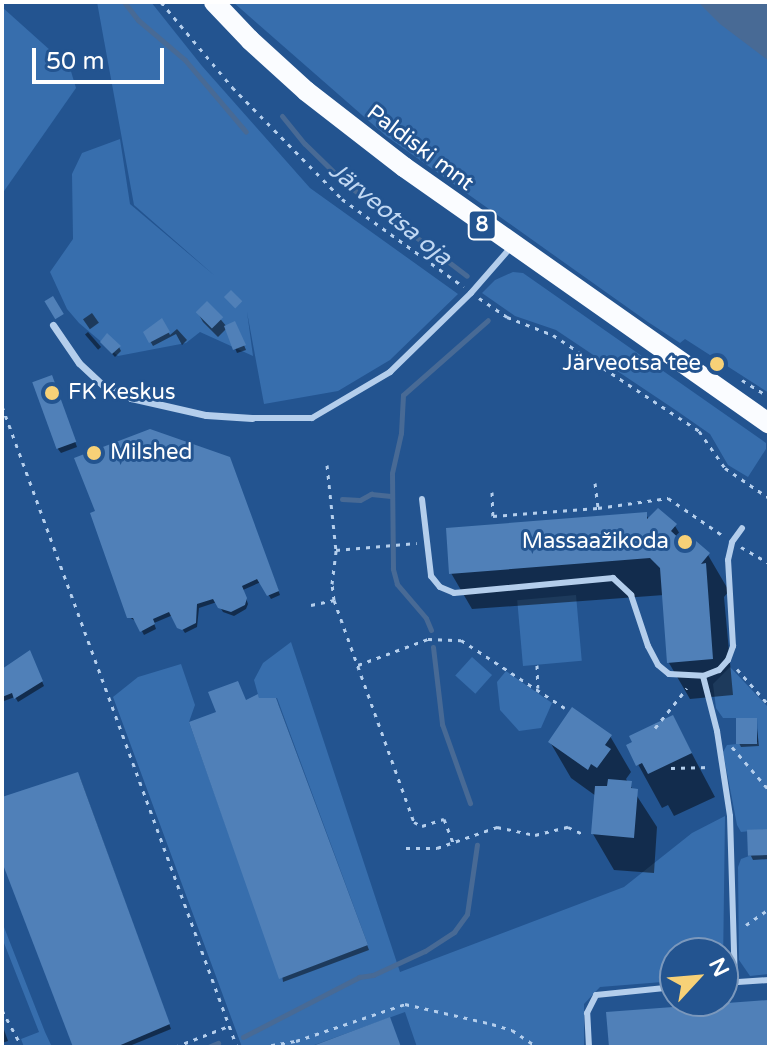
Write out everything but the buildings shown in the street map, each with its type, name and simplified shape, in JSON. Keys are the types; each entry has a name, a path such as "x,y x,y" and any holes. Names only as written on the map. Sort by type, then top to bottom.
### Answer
{"main road":[{"name":"Paldiski mnt","path":"214,2 306,91 512,246 769,424"}],"street":[{"path":"53,325 79,363 103,385 206,415 252,418"}],"lane":[{"path":"252,418 312,418 390,372 471,293 512,246"},
{"path":"422,499 431,576 440,587 454,593 613,578 631,595 658,665 669,674 703,676 719,670 728,660 733,646 728,560 732,542 742,528"},
{"path":"703,676 717,731 730,816 734,937"},
{"path":"739,982 769,980"},
{"path":"589,1047 587,1013 596,995 659,989"}],"path":[{"path":"161,2 232,87 342,199 507,317 553,335 699,431 725,468 769,498"},
{"path":"2,406 237,1047"},
{"path":"327,465 336,550 334,600 412,817 417,825 422,826 444,819 453,843"},
{"path":"595,483 598,508"},
{"path":"492,492 493,516 598,508 668,498 769,563"},
{"path":"336,550 427,542"},
{"path":"311,605 334,600"},
{"path":"358,665 428,639 450,638 473,645 565,708"},
{"path":"728,660 769,705"},
{"path":"537,665 538,688"},
{"path":"655,728 682,691 703,676"},
{"path":"717,731 769,790"},
{"path":"671,768 723,767"},
{"path":"406,848 424,850 497,827 535,835 568,827 585,835"},
{"path":"261,1047 296,1041 405,1004 512,1030 537,1047"},
{"path":"2,1010 19,1046"},
{"path":"175,1047 229,1026"}],"shaded area":[{"path":"97,2 151,2 202,66 310,188 458,294 390,360 338,391 264,404 247,312 253,356 200,332 186,343 118,356 67,309 50,272 73,239 72,174 82,153 120,139 130,204 215,276 134,205"},
{"path":"233,2 769,2 769,393 685,339 680,343 648,322 386,136"},
{"path":"698,2 769,2 769,61 720,24"},
{"path":"2,7 70,68 76,88 2,194"},
{"path":"513,272 523,273 766,443 766,449 748,477 728,465 710,434 677,411 556,330 515,316 482,293 495,280"},
{"path":"576,595 582,661 523,666 517,600"},
{"path":"291,642 400,972 624,887 692,833 725,816 723,937 659,937 659,982 600,987 584,1004 584,1047 417,1047 405,1012 309,1047 242,1047 113,697 138,677 181,664 195,705 189,722 280,978 368,945 277,698 259,698 254,680 263,663"},
{"path":"472,657 492,675 475,694 455,676"},
{"path":"730,667 769,708 769,842 768,829 741,832 737,825 723,752 727,745 758,742 757,718 723,718 716,708 713,684"},
{"path":"506,671 552,703 541,728 519,731 500,710 497,682"},
{"path":"769,855 769,974 750,976 739,960 738,867 741,859"},
{"path":"2,922 52,1047 24,1047 21,1039 39,1032 2,938"}],"waterway":[{"name":"Järveotsa oja","path":"124,2 138,20 185,60 246,132"},
{"name":"Järveotsa oja","path":"282,116 305,144 345,183 467,276"},
{"name":"Järveotsa oja","path":"431,630 426,618 397,584 393,569 392,473 401,433 403,395 488,320"},
{"path":"342,499 360,500 371,494 391,496"},
{"name":"Järveotsa oja","path":"433,647 442,724 470,803"},
{"path":"243,1037 359,977 373,975 425,951 454,932 467,914 477,845"},
{"path":"208,1047 218,1043"}],"place":[{"name":"Järveotsa tee","path":"717,364"},
{"name":"FK Keskus","path":"52,393"},
{"name":"Milshed","path":"94,453"},
{"name":"Massaažikoda","path":"685,542"}]}
